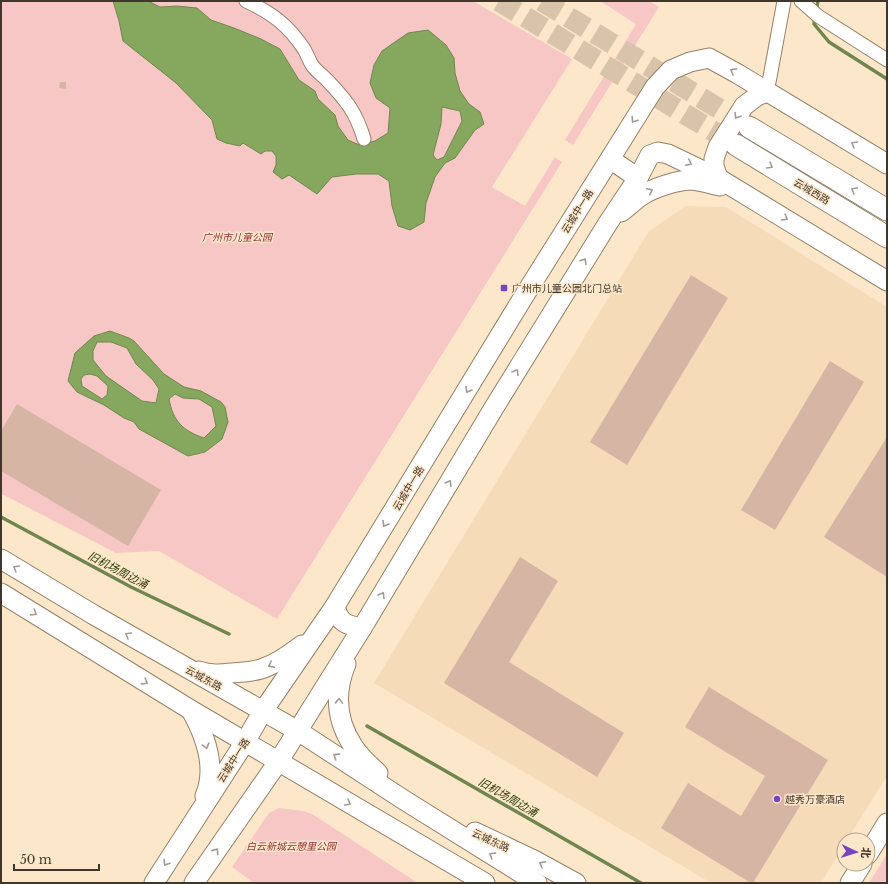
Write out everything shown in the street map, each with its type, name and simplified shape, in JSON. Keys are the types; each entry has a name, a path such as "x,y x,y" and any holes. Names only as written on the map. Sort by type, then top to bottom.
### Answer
{"main road":[{"name":"云城中一路","path":"154,883 245,742 263,711 335,606 516,308 655,87 671,70 690,62 709,58 887,164"},
{"path":"718,178 714,166 714,159 718,147 744,106 757,96 767,92"},
{"path":"749,127 887,210"},
{"name":"云城西路","path":"736,145 887,237"},
{"path":"194,883 278,762 362,628 499,400 608,223 638,178 650,155 658,152 668,154 718,178 740,190 887,281"},
{"path":"610,159 638,178"},
{"path":"608,223 642,195 674,183 693,180 740,190"},
{"name":"云城东路","path":"1,559 186,668 298,730 404,800 537,883"},
{"path":"1,593 191,710 485,883"},
{"path":"335,606 337,614 344,623 362,628"},
{"path":"362,628 344,669 340,684 338,701 339,718 353,747 404,800"},
{"path":"186,668 206,673 222,674 265,668 284,658 315,636"},
{"path":"191,710 203,736 210,764 208,788 194,820"},
{"name":"云城东路","path":"404,800 490,838 576,883"},
{"path":"876,841 887,823"},
{"path":"391,828 465,883"},
{"path":"850,883 857,872"}],"street":[{"path":"246,1 262,8 281,22 294,35 305,51 312,65 345,100 354,113 364,139"},
{"path":"767,92 784,1"},
{"path":"801,1 818,16 887,60"}],"shaded area":[{"path":"113,1 148,1 160,7 177,6 197,8 211,20 261,39 280,49 299,80 315,91 318,99 335,115 338,126 348,140 359,145 375,141 388,133 390,108 376,98 370,83 374,65 382,51 408,33 428,30 446,45 454,58 455,73 460,91 469,104 480,112 484,124 475,130 455,158 445,163 435,177 426,203 424,222 410,230 398,226 392,206 389,181 378,174 356,174 332,177 317,194 289,175 282,179 273,172 276,165 276,156 272,151 265,151 261,154 243,143 240,146 226,143 217,139 212,120 176,83 123,41","holes":["442,107 460,111 462,121 444,157 437,160 433,155 441,124"]},
{"path":"686,206 726,207 887,307 887,776 852,832 836,832 836,858 821,883 711,883 374,683 649,231"},
{"path":"110,331 129,338 134,341 164,374 184,387 201,391 221,402 225,407 228,422 222,439 205,452 188,456 139,429 134,422 77,392 68,381 75,353 94,336","holes":["97,342 111,342 127,348 136,364 153,380 159,389 156,403 142,401 106,376 93,360 93,351","90,374 97,376 108,386 107,395 102,399 82,386 81,379 84,375","175,394 183,398 199,399 212,407 216,426 204,438 190,432 176,419 169,399"]}],"green space":[{"name":"广州市儿童公园","path":"1,1 473,1 572,59 492,187 525,206 555,157 562,162 277,619 159,551 116,553 1,494"},
{"path":"600,1 649,1 659,7 573,145 565,140 636,24"},
{"name":"白云新城云憩里公园","path":"279,808 303,811 312,814 418,883 254,883 232,867 269,813"},
{"path":"887,854 887,883 869,883"}],"building":[{"path":"60,82 66,82 66,89 59,88"},
{"path":"691,275 728,298 627,465 590,442"},
{"path":"830,361 864,382 775,530 741,510"},
{"path":"17,404 161,490 128,546 1,471 1,431"},
{"path":"887,437 887,577 824,537"},
{"path":"520,557 558,581 509,662 624,733 597,777 444,683"},
{"name":"越秀万豪酒店","path":"709,687 828,760 753,883 661,828 688,783 741,816 765,776 685,727"}],"waterway":[{"name":"旧机场周边涌","path":"816,11 818,1"},
{"name":"旧机场周边涌","path":"815,17 814,24 829,42 887,79"},
{"name":"旧机场周边涌","path":"1,517 131,587 229,634"},
{"name":"旧机场周边涌","path":"367,726 641,883"}],"tunnel":[{"path":"499,1 736,145"},
{"path":"542,1 749,127"}],"place":[{"name":"广州市儿童公园北门总站","path":"504,288"},
{"name":"越秀万豪酒店","path":"777,799"}]}
